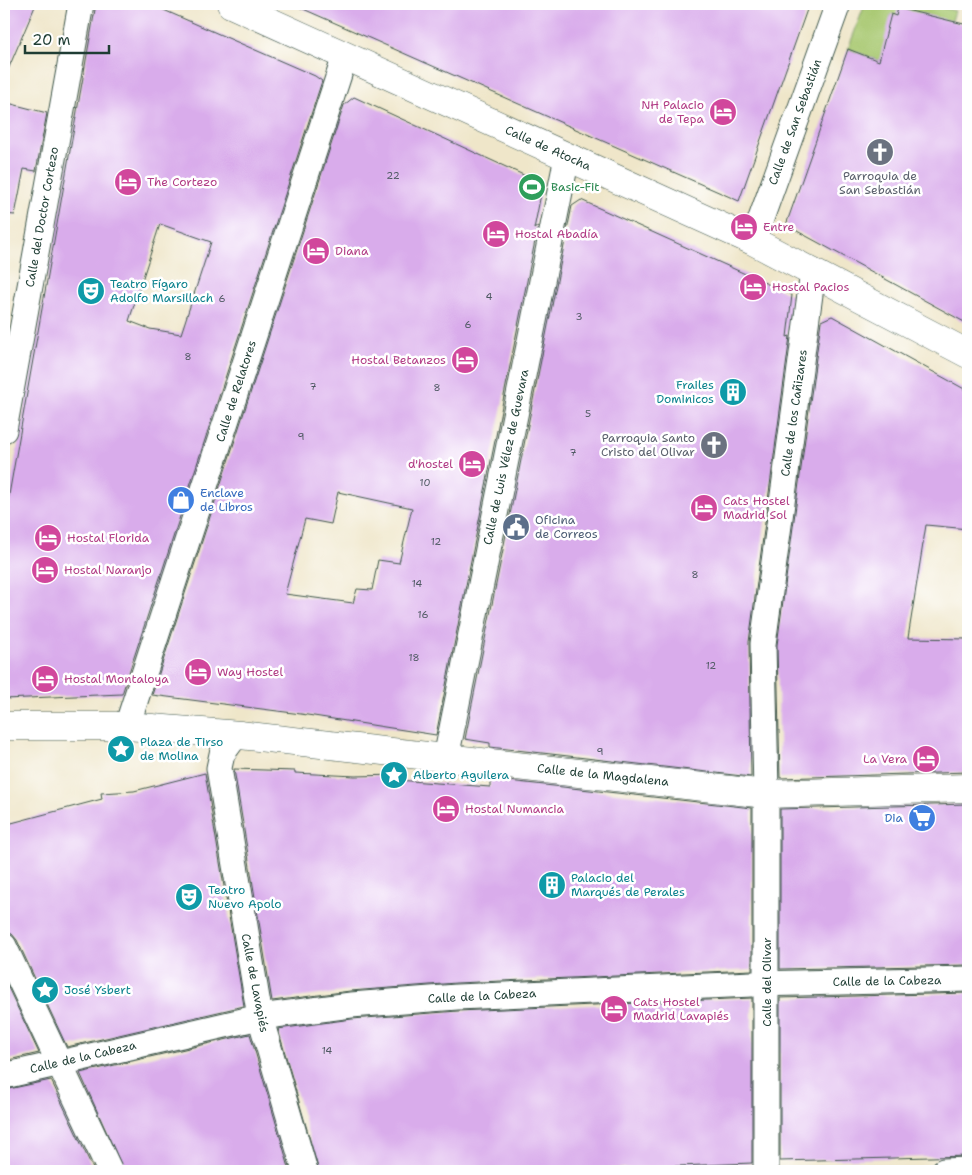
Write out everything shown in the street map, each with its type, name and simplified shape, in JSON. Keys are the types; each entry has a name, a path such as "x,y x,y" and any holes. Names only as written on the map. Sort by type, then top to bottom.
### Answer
{"street":[{"name":"Calle del Doctor Cortezo","path":"4,430 81,4"},
{"name":"Calle de Atocha","path":"231,4 753,241 968,354"},
{"name":"Calle de San Sebastián","path":"753,241 838,4"},
{"name":"Calle de Relatores","path":"127,726 345,56"},
{"name":"Calle de Luis Vélez de Guevara","path":"446,758 567,157"},
{"name":"Calle de los Cañizares","path":"766,794 763,644 813,272"},
{"path":"4,726 127,726 238,735"},
{"name":"Calle de la Magdalena","path":"238,735 766,794 968,788"},
{"name":"Calle de Lavapiés","path":"238,735 222,754 218,768 260,1017 306,1171"},
{"name":"Calle del Olivar","path":"766,794 766,1171"},
{"path":"4,946 110,1171"},
{"name":"Calle de la Cabeza","path":"4,1076 260,1017 351,1004 457,997 767,983 968,979"},
{"path":"944,1171 968,1170"}],"green space":[{"path":"865,4 930,4 955,11 933,81 896,16 891,15 885,63 848,49"}],"building":[{"path":"4,4 36,4 4,79"},
{"path":"96,4 150,4 315,76 322,81 122,694 4,699 4,523","holes":["160,224 211,242 181,334 150,329 129,321"]},
{"path":"292,4 809,4 739,201"},
{"path":"898,8 968,25 968,324 786,225 848,49 879,61 891,14 896,16"},
{"path":"354,97 543,184 534,229 538,226 436,735 301,714 152,695 344,105","holes":["338,492 412,508 399,563 378,560 372,590 357,589 353,603 285,594 305,519 331,524"]},
{"path":"4,102 47,113 36,171 24,169 15,215 4,214"},
{"path":"581,200 792,295 787,337 790,336 749,642 751,777 490,747 490,743 465,739 572,206"},
{"path":"832,316 968,391 968,529 926,525 908,638 968,639 968,772 780,778 777,645 821,321"},
{"path":"234,769 295,771 295,773 355,776 397,775 397,780 490,787 490,779 752,808 752,970 456,983 350,991 272,1001"},
{"path":"205,773 244,1006 67,1047 17,940 12,934 4,932 4,825 102,799 101,793 134,791"},
{"path":"968,804 968,965 780,969 780,809"},
{"path":"4,979 39,1053 4,1061"},
{"path":"968,993 968,1156 780,1161 780,998"},
{"path":"752,998 752,1163 556,1171 319,1171 278,1029 352,1019 458,1011"},
{"path":"250,1034 290,1171 124,1171 80,1073"},
{"path":"51,1080 94,1171 4,1171 4,1090"}],"place":[{"name":"NH Palacio de Tepa","path":"723,112"},
{"name":"Parroquia de San Sebastián","path":"880,152"},
{"name":"The Cortezo","path":"128,182"},
{"name":"Basic-Fit","path":"532,187"},
{"name":"Entre","path":"744,227"},
{"name":"Hostal Abadía","path":"496,234"},
{"name":"Diana","path":"316,251"},
{"name":"Hostal Pacios","path":"753,287"},
{"name":"Teatro Fígaro Adolfo Marsillach","path":"91,291"},
{"name":"Hostal Betanzos","path":"465,360"},
{"name":"Frailes Dominicos","path":"733,392"},
{"name":"Parroquia Santo Cristo del Olivar","path":"714,445"},
{"name":"d'hostel","path":"472,464"},
{"name":"Enclave de Libros","path":"181,500"},
{"name":"Cats Hostel Madrid Sol","path":"704,508"},
{"name":"Oficina de Correos","path":"516,527"},
{"name":"Hostal Florida","path":"48,538"},
{"name":"Hostal Naranjo","path":"45,570"},
{"name":"Way Hostel","path":"198,672"},
{"name":"Hostal Montaloya","path":"45,679"},
{"name":"Plaza de Tirso de Molina","path":"121,749"},
{"name":"La Vera","path":"926,759"},
{"name":"Alberto Aguilera","path":"394,775"},
{"name":"Hostal Numancia","path":"446,809"},
{"name":"Dia","path":"922,818"},
{"name":"Palacio del Marqués de Perales","path":"552,885"},
{"name":"Teatro Nuevo Apolo","path":"189,897"},
{"name":"José Ysbert","path":"45,990"},
{"name":"Cats Hostel Madrid Lavapiés","path":"614,1009"}]}
